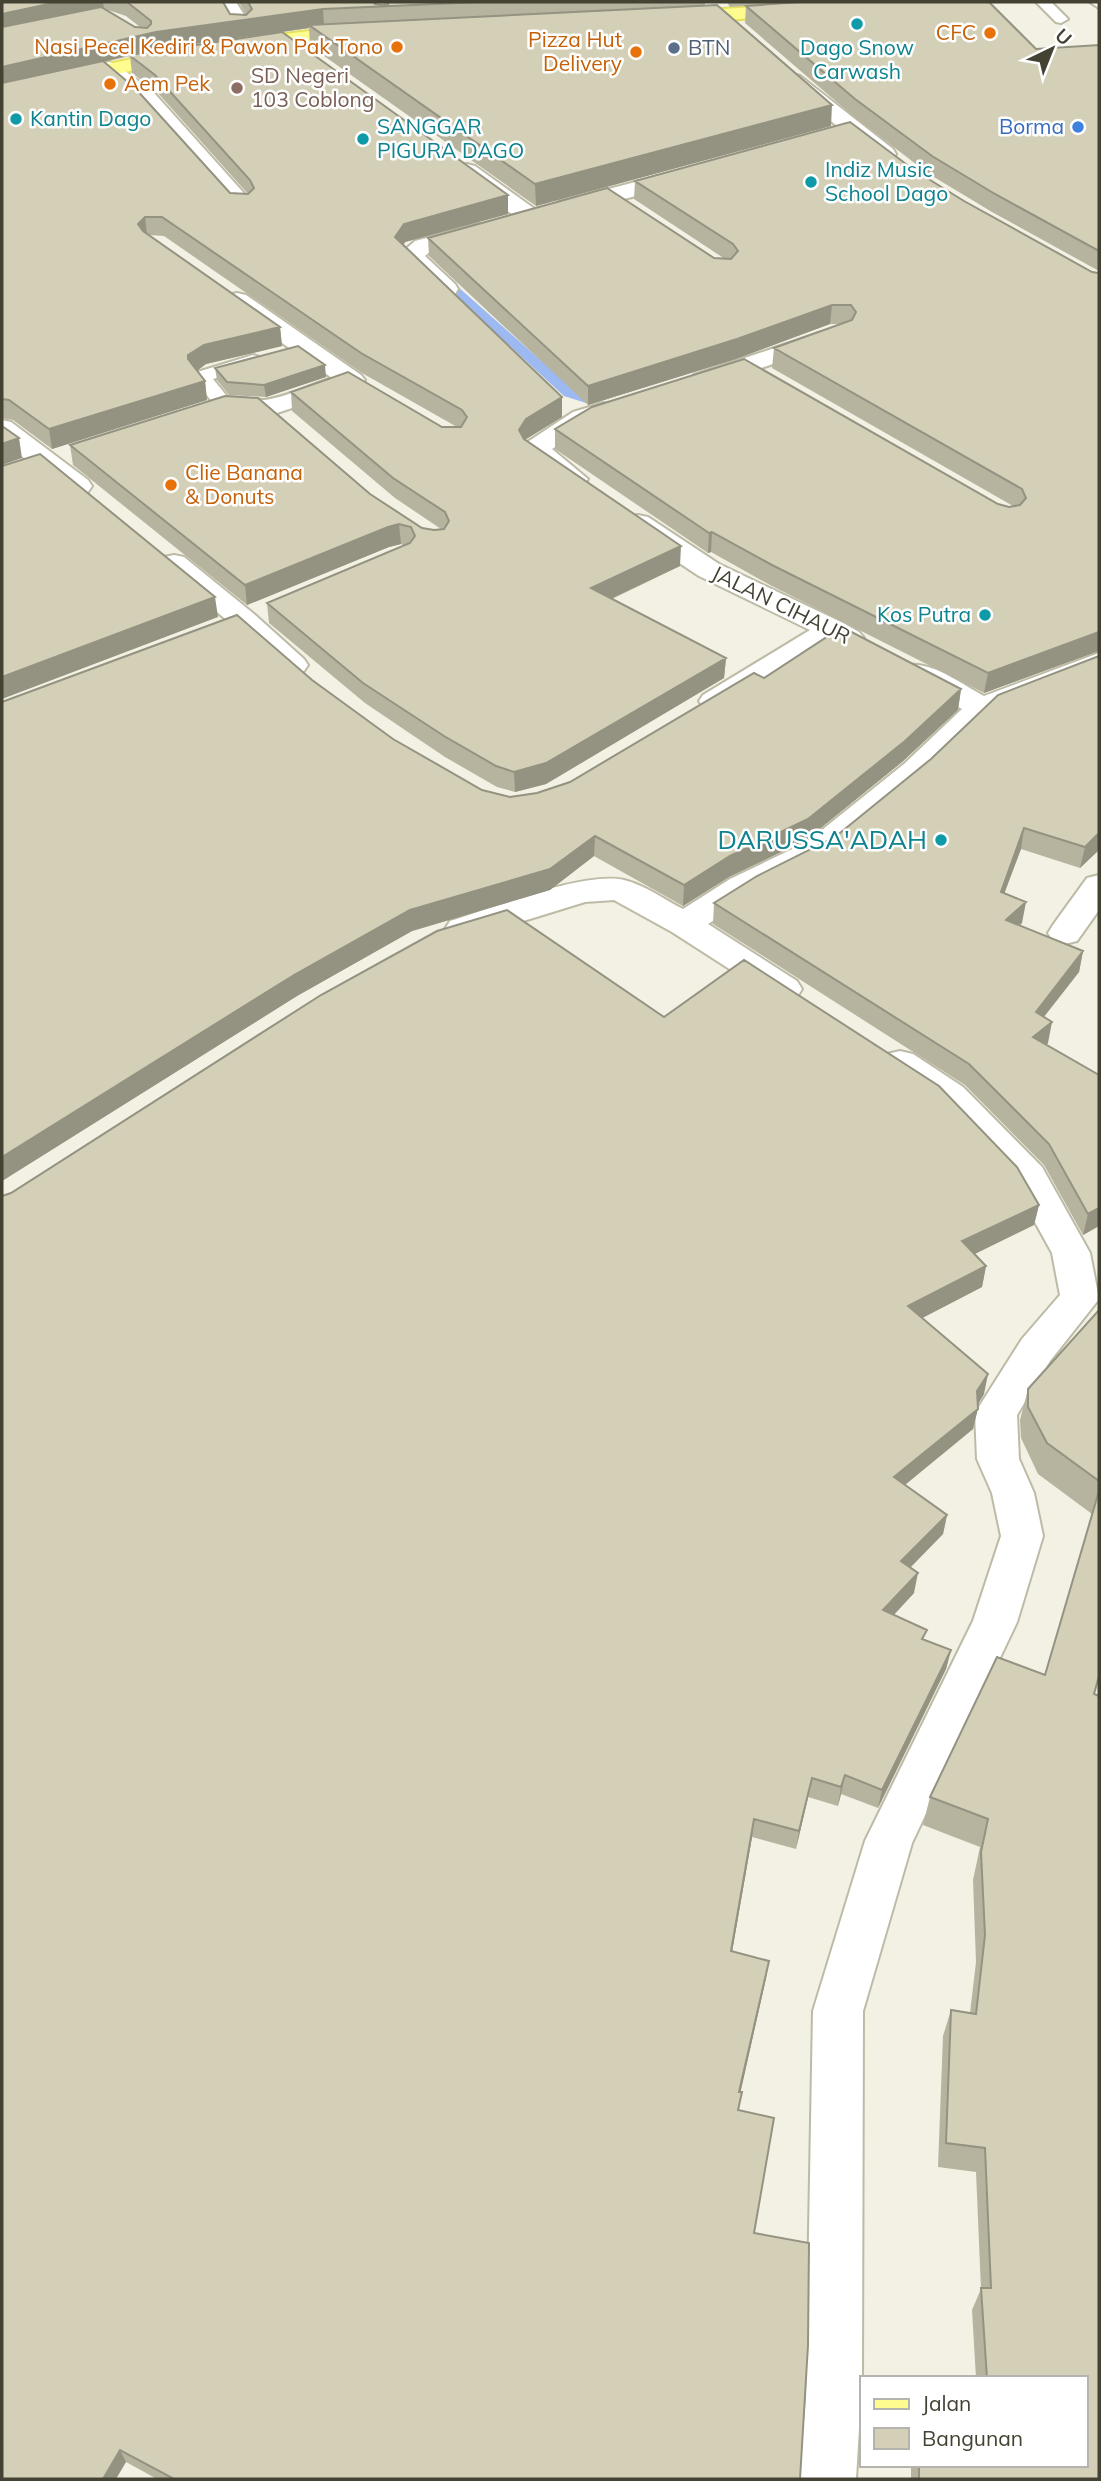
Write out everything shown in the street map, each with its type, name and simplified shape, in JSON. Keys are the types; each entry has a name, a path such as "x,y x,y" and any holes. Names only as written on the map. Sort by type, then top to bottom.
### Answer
{"main road":[{"path":"656,20 718,9 814,9"},
{"path":"375,24 285,40 221,39 241,26 375,24"},
{"path":"144,40 159,58"},
{"path":"2,93 110,68 197,52"}],"street":[{"path":"226,2 241,26"},
{"path":"718,9 742,35"},
{"path":"285,40 307,56"},
{"path":"773,62 899,165"},
{"path":"110,68 147,99 242,205"},
{"path":"828,136 853,130"},
{"path":"452,160 531,217"},
{"path":"461,303 411,255 414,250 712,168"},
{"path":"610,196 632,211"},
{"path":"200,413 225,405 277,416 363,386 219,288"},
{"path":"683,386 840,332"},
{"path":"746,366 770,380"},
{"name":"JALAN CIHAUR","path":"632,402 572,408 535,451 709,570 833,629 982,707"},
{"path":"2,428 62,458 104,506"},
{"path":"14,473 62,458"},
{"path":"158,550 243,620 313,683"},
{"path":"689,715 833,629"},
{"path":"684,924 742,887 818,849 915,771 982,707 1099,662"},
{"path":"1066,933 1099,886"},
{"path":"438,937 599,889 621,890 684,924 823,1014"},
{"path":"827,2479 834,2397 838,2011 889,1841 995,1622 1022,1536 1013,1493 998,1458 996,1413 1037,1350 1080,1298 1071,1253 1029,1177 950,1096 869,1044"}],"lane":[{"path":"1043,2 1061,19"},
{"path":"225,405 201,377 306,348"}],"building":[{"path":"2,2 58,2 2,14"},
{"path":"127,2 223,2 230,14 246,15 252,9 248,2 374,2 387,5 390,2 481,2 323,9 156,32 2,67 2,27 101,7 135,27 147,28 151,21"},
{"path":"799,2 989,2 1036,49 1099,45 1099,251 932,156 855,99 746,6"},
{"path":"717,5 832,105 535,184 309,25"},
{"path":"282,32 508,195 404,224 395,237 562,397 526,419 519,430 524,439 681,546 591,588 726,658 546,763 514,772 496,766 363,683 267,603 410,543 415,536 411,527 399,524 388,527 245,585 70,445 225,396 258,398 370,494 422,528 434,530 444,529 449,521 445,512 393,478 291,392 348,372 442,427 461,427 467,417 462,410 361,353 162,217 145,217 138,224 143,231 280,327 204,345 188,355 188,359 205,381 49,429 9,400 2,399 2,83 103,61 135,88 230,193 248,194 254,188 250,180 155,75 129,55"},
{"path":"850,122 914,170 964,201 1092,272 1099,273 1099,632 988,673 712,532 709,533 555,429 592,407 744,359 998,504 1009,507 1020,505 1026,498 1022,489 774,348 852,320 856,312 851,305 832,305 737,339 588,386 428,238 607,188 714,258 731,259 738,251 733,244 635,181"},
{"path":"298,346 325,365 264,385 227,382 215,368"},
{"path":"2,426 19,438 2,444"},
{"path":"40,454 215,597 2,677 2,466"},
{"path":"237,615 312,680 393,739 482,790 510,797 537,793 570,782 754,673 764,678 842,627 961,689 905,741 808,819 730,856 684,885 595,836 550,869 410,910 294,975 2,1157 2,702"},
{"path":"1099,656 1099,833 1085,847 1024,828 1001,892 1026,902 1006,920 1083,951 1036,1012 1052,1022 1033,1037 1099,1075 1099,1208 1088,1214 1049,1144 969,1064 714,903 757,876 835,837 931,759 998,695"},
{"path":"507,910 664,1017 744,960 939,1086 1017,1167 1039,1205 962,1241 986,1266 908,1306 988,1374 977,1391 978,1409 894,1477 947,1515 901,1561 918,1573 883,1610 927,1630 922,1639 951,1650 882,1790 845,1775 841,1787 812,1778 799,1831 754,1819 731,1951 769,1961 739,2092 742,2092 738,2110 774,2118 754,2233 809,2243 808,2345 800,2479 174,2479 120,2450 103,2479 2,2479 2,1196 11,1193 321,995 437,931"},
{"path":"1099,1310 1099,1481 1047,1443 1028,1407 1028,1389"},
{"path":"1099,1491 1099,1676 1094,1694 1099,1696 1099,2479 919,2479 919,2467 1087,2467 1087,2376 987,2376 981,2288 991,2288 985,2148 946,2143 951,2010 976,2014 985,1935 981,1852 988,1819 930,1797 997,1657 1045,1675"}],"waterway":[{"path":"439,274 569,393 586,399 602,396"}],"place":[{"name":"Dago Snow Carwash","path":"857,24"},
{"name":"CFC","path":"990,33"},
{"name":"Nasi Pecel Kediri & Pawon Pak Tono","path":"397,47"},
{"name":"BTN","path":"674,48"},
{"name":"Pizza Hut Delivery","path":"636,52"},
{"name":"Aem Pek","path":"110,84"},
{"name":"SD Negeri 103 Coblong","path":"237,88"},
{"name":"Kantin Dago","path":"16,119"},
{"name":"Borma","path":"1078,127"},
{"name":"SANGGAR PIGURA DAGO","path":"363,139"},
{"name":"Indiz Music School Dago","path":"811,182"},
{"name":"Clie Banana & Donuts","path":"171,485"},
{"name":"Kos Putra","path":"985,615"},
{"name":"DARUSSA'ADAH","path":"941,840"}]}
